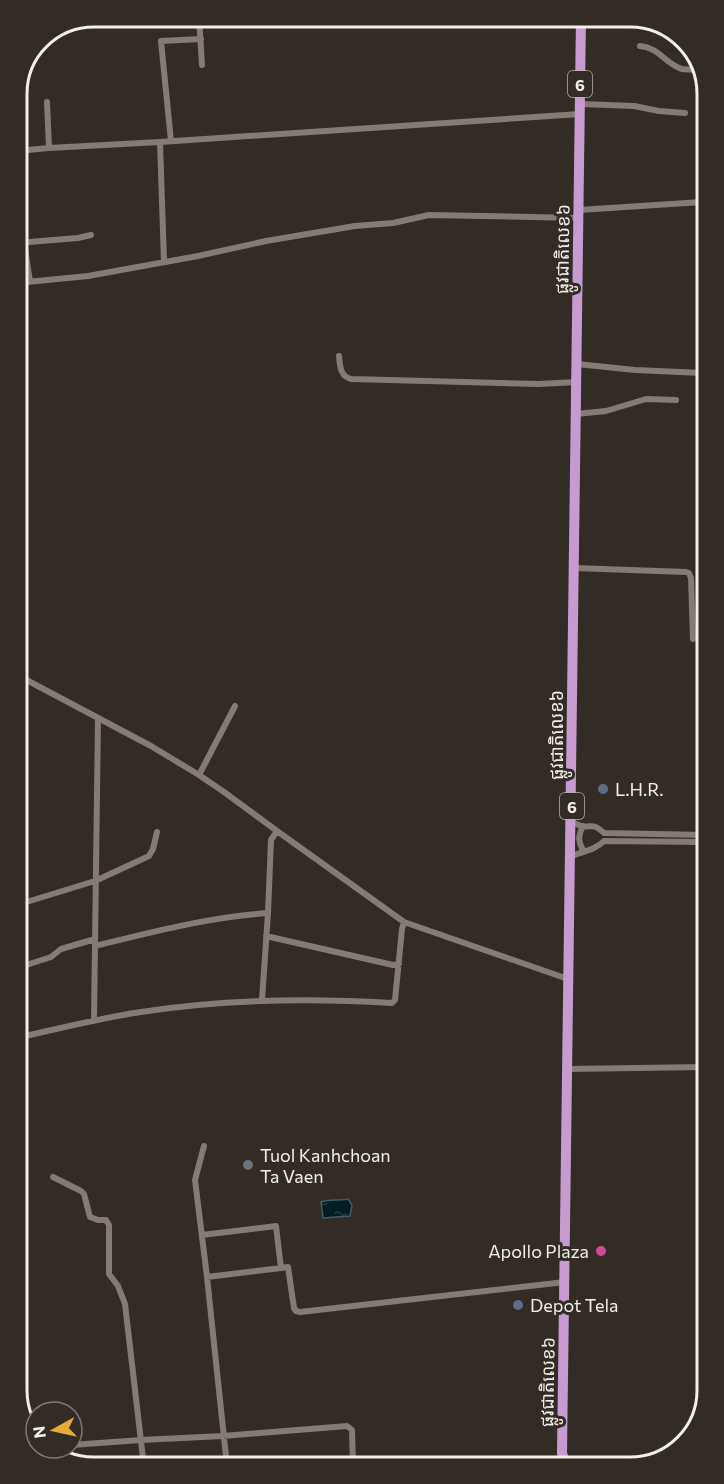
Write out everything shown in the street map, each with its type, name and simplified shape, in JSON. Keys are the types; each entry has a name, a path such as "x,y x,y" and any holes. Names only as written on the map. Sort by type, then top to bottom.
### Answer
{"highway":[{"name":"ផ្លូវជាតិលេខ៦","path":"562,1457 581,27"}],"street":[{"path":"200,27 202,65"},
{"path":"171,141 161,41 201,39"},
{"path":"640,46 652,49 682,69 692,69"},
{"path":"47,102 50,148"},
{"path":"27,150 580,109 634,106 686,113"},
{"path":"160,142 164,262"},
{"path":"27,282 88,276 266,241 355,226 393,223 429,215 579,214 697,202"},
{"path":"27,242 91,236"},
{"path":"27,270 30,282"},
{"path":"339,356 343,375 351,379 539,384 577,382"},
{"path":"577,364 697,373"},
{"path":"576,414 606,411 646,399 676,399"},
{"path":"574,568 689,573 693,639"},
{"path":"27,680 151,746 199,775 404,922 568,979"},
{"path":"199,775 235,706"},
{"path":"94,1021 98,718"},
{"path":"572,822 583,826 591,825 604,833 697,835"},
{"path":"583,826 578,835 583,850"},
{"path":"27,902 95,881 149,856 157,831"},
{"path":"262,1000 271,840 277,831"},
{"path":"570,857 583,850 598,847 604,842 697,842"},
{"path":"27,964 51,957 61,949 240,915 268,913"},
{"path":"27,1036 140,1012 184,1006 262,1000 332,999 392,1002 395,1000 404,922"},
{"path":"266,936 393,965 399,964"},
{"path":"567,1069 697,1067"},
{"path":"204,1146 195,1180 226,1457"},
{"path":"53,1177 81,1191 84,1194 90,1216 98,1220 106,1220 109,1225 109,1274 118,1286 125,1304 143,1457"},
{"path":"202,1235 276,1226 281,1268"},
{"path":"207,1277 288,1267 294,1308 300,1312 565,1282"},
{"path":"84,1444 347,1426 352,1430 353,1457"}],"water":[{"path":"348,1199 352,1205 350,1216 323,1218 321,1202"}],"place":[{"name":"L.H.R.","path":"603,789"},
{"name":"Tuol Kanhchoan Ta Vaen","path":"248,1165"},
{"name":"Apollo Plaza","path":"601,1251"},
{"name":"Depot Tela","path":"518,1305"}]}
